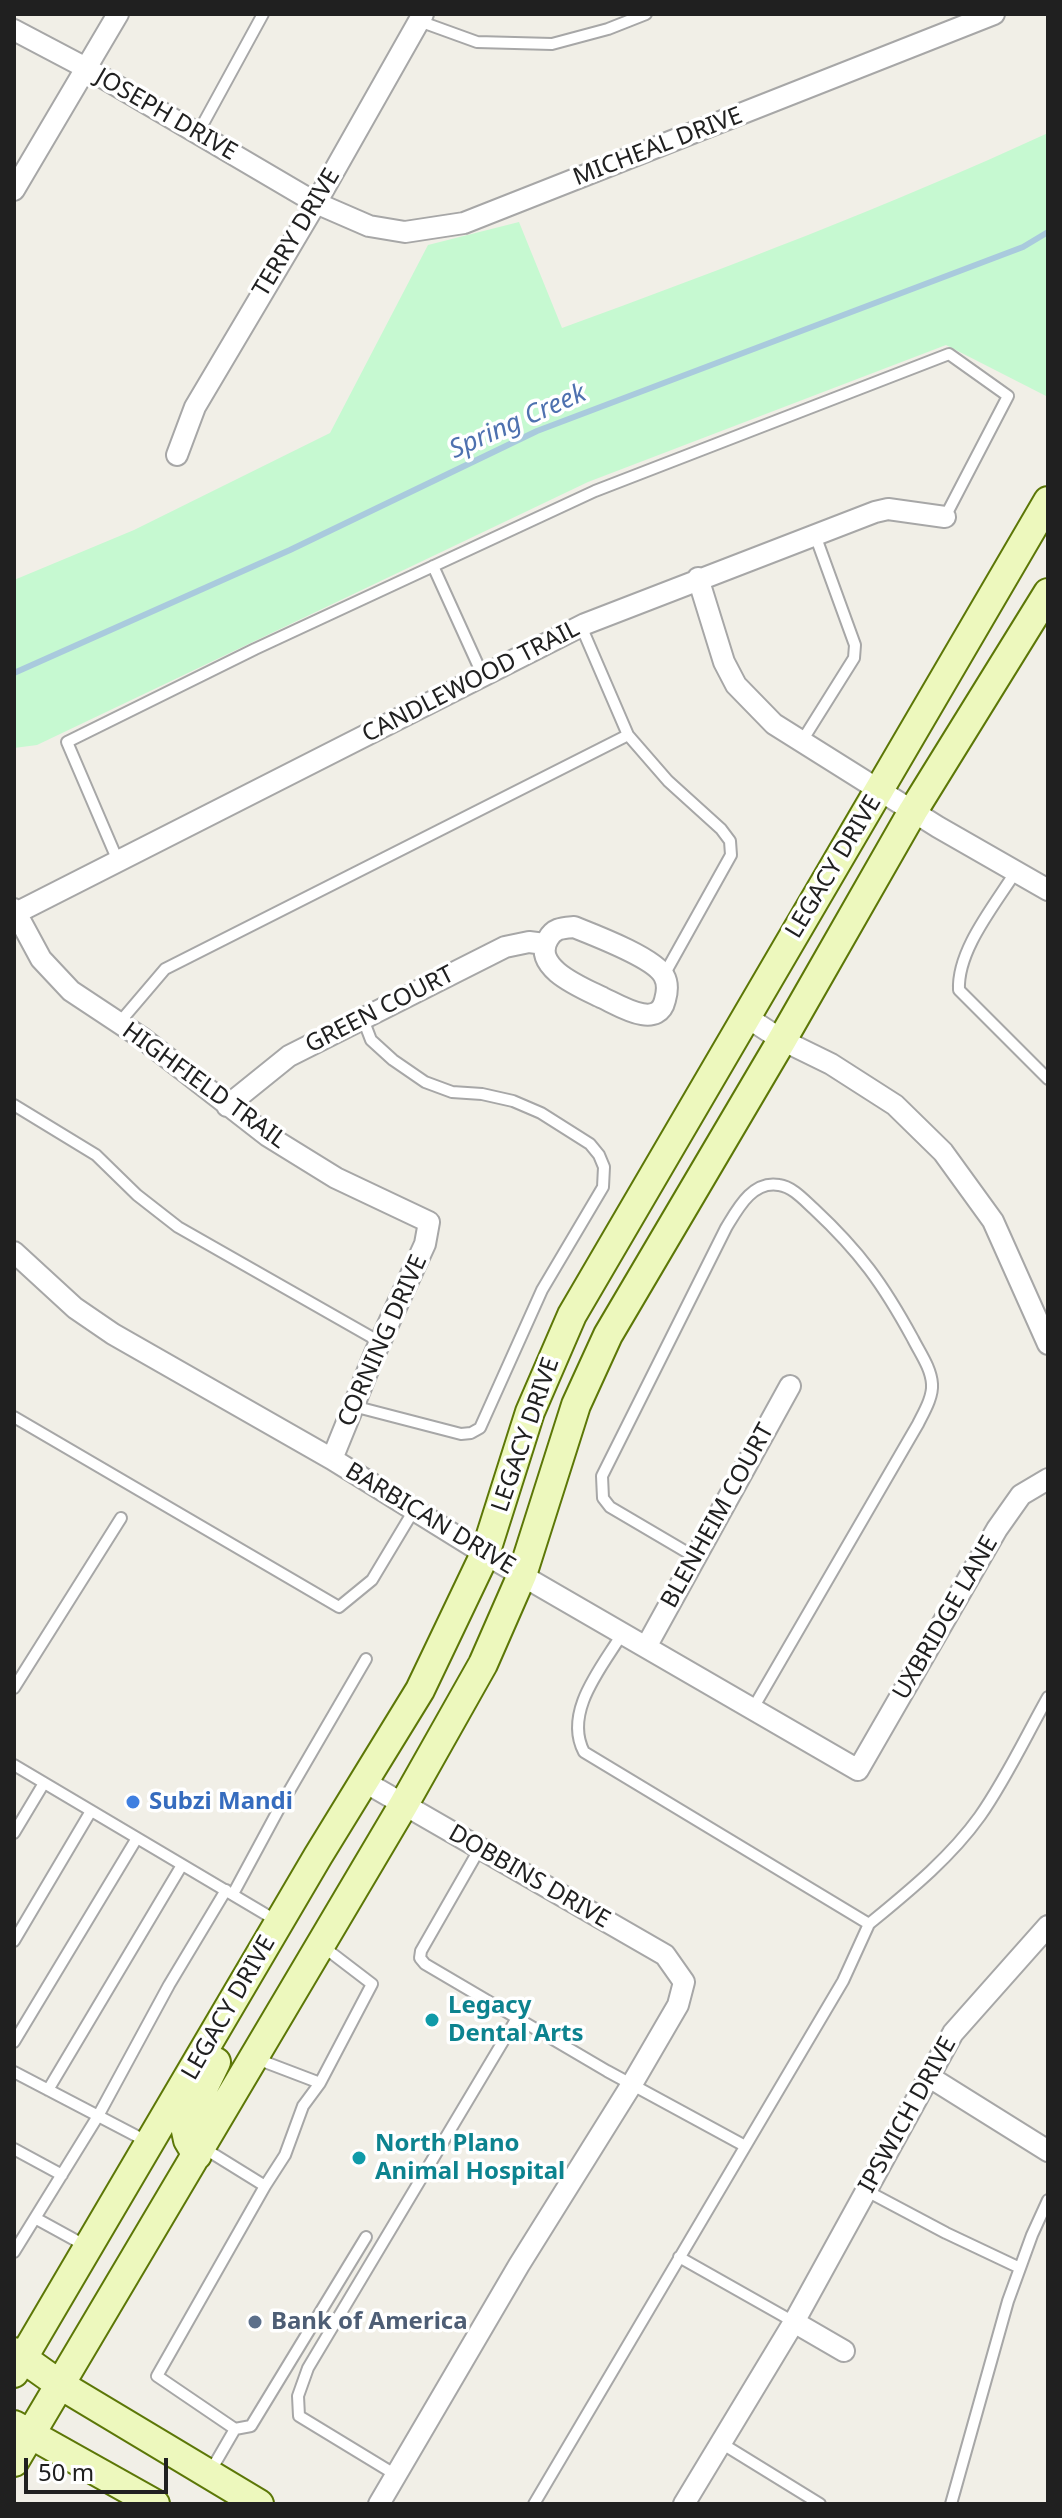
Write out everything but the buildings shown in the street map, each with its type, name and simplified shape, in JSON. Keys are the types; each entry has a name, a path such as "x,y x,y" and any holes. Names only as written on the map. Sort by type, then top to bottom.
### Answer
{"main road":[{"name":"LEGACY DRIVE","path":"17,2361 89,2247 279,1922 420,1690 485,1554 530,1412 572,1315 1048,501"},
{"name":"LEGACY DRIVE","path":"14,2462 23,2430 59,2384 199,2151 483,1664 522,1575 576,1405 608,1335 913,811 1048,593"},
{"path":"279,1922 319,1944"},
{"path":"199,2151 188,2140 185,2126 219,2055 214,2035"},
{"path":"17,2361 259,2504"},
{"path":"23,2430 149,2502"}],"street":[{"path":"14,190 118,14"},
{"name":"MICHEAL DRIVE","path":"316,203 369,226 405,232 464,223 994,14"},
{"name":"TERRY DRIVE","path":"177,455 195,407 316,203 421,17"},
{"name":"JOSEPH DRIVE","path":"14,30 88,69 316,203"},
{"name":"CANDLEWOOD TRAIL","path":"15,911 581,626 698,578 888,509 945,517"},
{"path":"698,578 724,662 736,685 774,724 1048,890"},
{"name":"HIGHFIELD TRAIL","path":"15,911 41,959 56,978 142,1038 268,1136 336,1178 429,1222"},
{"name":"GREEN COURT","path":"227,1106 289,1056 505,947 529,942 545,944 551,933 561,928 574,927 613,943 664,975"},
{"path":"545,944 545,959 559,973 601,997 645,1016 656,1013 665,1004 667,987 664,975"},
{"path":"745,1016 782,1040 831,1064 895,1105 943,1152 993,1221 1048,1344"},
{"name":"CORNING DRIVE","path":"332,1459 425,1244 429,1222"},
{"name":"BARBICAN DRIVE","path":"14,1252 75,1308 113,1334 332,1459 485,1554 858,1770"},
{"name":"BLENHEIM COURT","path":"646,1647 790,1386"},
{"name":"UXBRIDGE LANE","path":"858,1770 997,1529 1021,1495 1048,1479"},
{"name":"DOBBINS DRIVE","path":"365,1782 665,1955 684,1982 678,2005 632,2084"},
{"name":"IPSWICH DRIVE","path":"684,2504 794,2322 953,2033 1048,1926"},
{"path":"928,2076 1048,2151"},
{"path":"379,2504 519,2265 632,2084"},
{"path":"794,2322 844,2351"}],"lane":[{"path":"198,133 263,14"},
{"path":"421,17 477,42 552,44 608,29 646,14"},
{"path":"118,861 67,742 255,649 595,491 949,354 1008,396 945,517"},
{"path":"802,741 854,658 855,645 815,535"},
{"path":"433,566 483,676"},
{"path":"581,626 628,735 668,781 730,841 731,855 664,975"},
{"path":"118,1024 165,969 628,735"},
{"path":"1016,871 968,949 958,974 959,990 1048,1079"},
{"path":"353,1406 461,1434 480,1428 542,1290 603,1187 604,1167 590,1144 541,1113 513,1101 482,1094 452,1092 425,1082 371,1040 363,1019"},
{"path":"14,1105 96,1155 137,1195 178,1227 380,1342"},
{"path":"695,1557 610,1507 603,1498 602,1476 743,1200 768,1185 780,1185 790,1189 813,1208 851,1244 870,1268 890,1296 918,1348 933,1388 918,1424 752,1710"},
{"path":"14,1417 339,1607 372,1580 414,1510"},
{"path":"14,1688 121,1518"},
{"path":"622,1634 577,1717 578,1740 584,1752 869,1924"},
{"path":"14,2252 98,2116 169,1985 229,1892 366,1659"},
{"path":"534,2504 843,1981 869,1924 915,1886 982,1814 1048,1697"},
{"path":"14,1765 279,1922"},
{"path":"14,1833 44,1783"},
{"path":"14,1941 91,1811"},
{"path":"14,2042 137,1838"},
{"path":"480,1848 421,1951 420,1958 425,1964 745,2146"},
{"path":"48,2090 182,1865"},
{"path":"319,1944 372,1984 320,2083 303,2106 285,2155 157,2376 235,2429 251,2426 366,2237"},
{"path":"396,2475 299,2416 298,2396 308,2368 517,2018"},
{"path":"254,2057 320,2083"},
{"path":"14,2072 150,2143"},
{"path":"14,2149 62,2175"},
{"path":"199,2151 265,2186"},
{"path":"865,2190 1020,2268"},
{"path":"951,2504 1008,2301 1048,2200"},
{"path":"35,2218 89,2247"},
{"path":"679,2257 794,2322"},
{"path":"209,2473 235,2429"},
{"path":"721,2443 820,2504"}],"green space":[{"path":"1048,133 1048,397 946,345 588,482 37,745 14,748 14,580 134,530 330,433 428,245 519,222 562,328 807,235"}],"waterway":[{"name":"Spring Creek","path":"14,673 290,550 537,431 1023,247 1048,232"}],"place":[{"name":"Subzi Mandi","path":"133,1802"},
{"name":"Legacy Dental Arts","path":"432,2020"},
{"name":"North Plano Animal Hospital","path":"359,2158"},
{"name":"Bank of America","path":"255,2322"}]}
